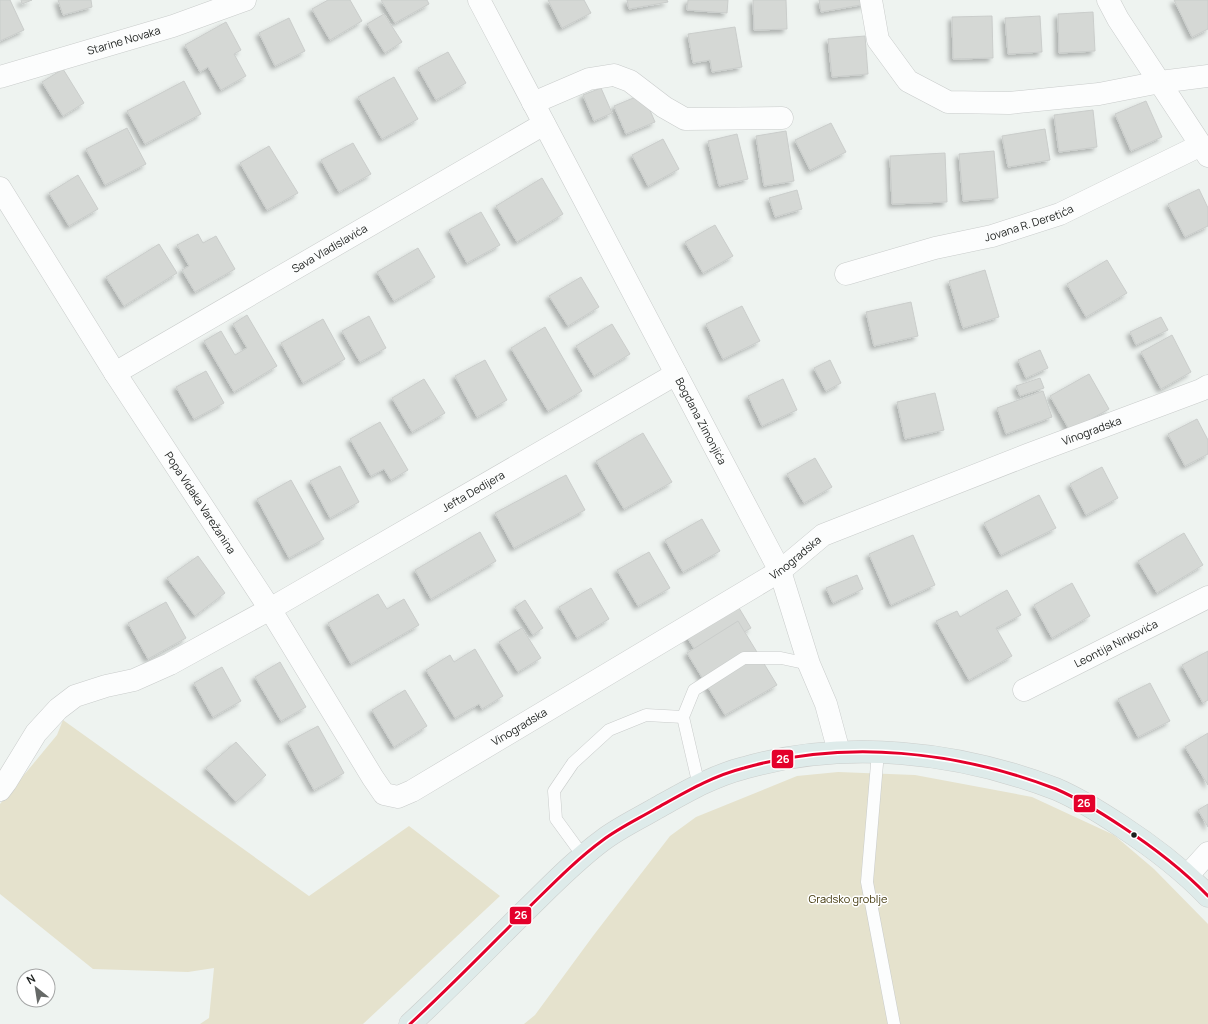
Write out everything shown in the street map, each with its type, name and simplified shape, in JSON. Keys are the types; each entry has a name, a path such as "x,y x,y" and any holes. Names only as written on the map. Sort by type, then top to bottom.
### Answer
{"main road":[{"path":"410,1024 550,886 604,839 625,826 717,777 755,765 799,756 840,752 897,752 935,757 986,767 1057,790 1081,801 1118,824 1188,876 1208,896"}],"street":[{"name":"Starine Novaka","path":"0,77 173,26 245,0"},
{"path":"871,0 878,40 908,81 948,102 1009,103 1099,94 1160,82 1208,76"},
{"name":"Jovana R. Deretića","path":"846,274 935,248 992,236 1060,214 1204,151 1118,19 1108,0"},
{"name":"Bogdana Zimonjića","path":"482,1 532,103 780,571 809,664 826,704 840,752"},
{"path":"532,103 589,79 614,75 630,81 664,107 685,119 782,118"},
{"name":"Sava Vladislavića","path":"115,373 544,124"},
{"name":"Popa Vidaka Varežanina","path":"0,188 115,373 270,609 384,794 398,797 412,791"},
{"name":"Jefta Dedijera","path":"0,790 36,733 58,709 75,696 106,686 134,680 170,664 270,609 676,374"},
{"name":"Vinogradska","path":"412,791 780,571 823,535 1027,455 1202,390 1208,386"},
{"name":"Leontija Ninkovića","path":"1024,690 1208,597"},
{"path":"1188,876 1208,853"}],"lane":[{"path":"699,786 683,717 694,690 744,658 781,658 809,664"},
{"path":"583,856 556,819 554,791 573,763 609,730 646,715 683,717"},
{"path":"878,752 867,882 894,1024"}],"green space":[{"path":"63,720 309,896 409,826 500,896 363,1024 200,1024 209,1018 214,968 188,972 93,969 0,894 0,804 57,735"},
{"name":"Gradsko groblje","path":"838,772 915,775 1032,797 1114,835 1154,869 1208,924 1208,1024 524,1024 535,1015 593,936 670,836 696,817 797,776"}],"building":[{"path":"0,0 10,0 24,30 0,41"},
{"path":"21,0 32,0 22,4"},
{"path":"58,0 91,0 92,7 63,15"},
{"path":"328,0 350,0 362,21 330,40 312,9"},
{"path":"381,0 427,0 429,4 395,23"},
{"path":"548,0 584,0 591,13 562,28"},
{"path":"627,0 667,0 668,2 629,9"},
{"path":"688,0 728,0 727,13 687,10"},
{"path":"753,0 786,0 787,29 754,30"},
{"path":"819,0 865,0 866,4 821,12"},
{"path":"1174,0 1208,0 1208,29 1192,37"},
{"path":"1093,12 1095,51 1059,53 1058,14"},
{"path":"384,14 402,42 385,53 367,24"},
{"path":"992,16 993,58 953,59 952,17"},
{"path":"1040,16 1042,52 1008,54 1005,18"},
{"path":"289,18 305,51 275,66 259,33"},
{"path":"226,22 241,50 234,54 246,76 221,90 208,67 200,72 185,45"},
{"path":"735,27 742,67 712,72 710,60 693,63 688,34"},
{"path":"865,36 868,74 832,77 828,39"},
{"path":"448,52 466,83 436,100 418,68"},
{"path":"63,69 84,103 63,116 42,82"},
{"path":"394,77 418,119 382,139 358,97"},
{"path":"184,81 201,114 145,144 127,111"},
{"path":"601,88 612,113 594,121 583,95"},
{"path":"643,94 655,122 626,134 614,106"},
{"path":"1146,101 1162,137 1131,151 1115,114"},
{"path":"1093,110 1097,147 1059,152 1054,115"},
{"path":"831,123 846,152 810,170 795,140"},
{"path":"127,128 146,164 105,185 86,149"},
{"path":"1045,129 1050,160 1008,167 1002,136"},
{"path":"786,131 794,181 764,186 756,136"},
{"path":"737,134 748,179 719,186 708,141"},
{"path":"663,139 679,169 648,186 632,155"},
{"path":"353,143 371,174 339,192 321,160"},
{"path":"269,146 298,193 267,210 240,163"},
{"path":"994,151 998,198 963,201 959,154"},
{"path":"945,153 947,202 892,204 890,156"},
{"path":"78,175 98,209 69,226 49,193"},
{"path":"542,178 563,214 517,242 496,206"},
{"path":"1199,189 1208,208 1208,226 1185,237 1168,204"},
{"path":"797,190 802,209 775,217 769,198"},
{"path":"481,212 500,245 467,263 449,230"},
{"path":"715,225 733,256 703,273 685,242"},
{"path":"198,234 203,243 216,236 235,269 195,292 182,270 189,266 177,245"},
{"path":"159,244 177,273 124,306 106,277"},
{"path":"418,248 435,277 394,301 377,272"},
{"path":"1107,260 1127,293 1086,317 1067,284"},
{"path":"985,270 999,317 963,328 949,281"},
{"path":"581,277 599,307 568,326 549,296"},
{"path":"911,302 918,336 874,346 866,312"},
{"path":"742,306 760,341 723,359 706,324"},
{"path":"247,315 277,366 234,392 204,341 221,331 235,355 247,348 233,324"},
{"path":"369,316 386,348 360,362 342,331"},
{"path":"1161,317 1168,330 1136,345 1130,332"},
{"path":"323,319 345,359 303,383 281,343"},
{"path":"612,324 630,354 594,376 576,346"},
{"path":"545,327 582,391 548,411 511,348"},
{"path":"1172,335 1191,372 1161,389 1141,352"},
{"path":"1040,350 1048,368 1026,378 1018,360"},
{"path":"485,360 507,400 477,417 455,376"},
{"path":"830,360 841,383 826,391 814,368"},
{"path":"206,371 224,403 194,419 176,387"},
{"path":"1089,374 1109,409 1070,431 1050,396"},
{"path":"1040,378 1044,388 1020,396 1016,386"},
{"path":"424,379 445,413 412,432 392,398"},
{"path":"783,379 797,410 762,426 748,396"},
{"path":"1043,391 1052,417 1006,434 997,408"},
{"path":"935,393 944,430 905,439 897,402"},
{"path":"1197,419 1208,440 1208,454 1185,466 1168,434"},
{"path":"380,422 408,470 391,480 384,469 371,476 350,439"},
{"path":"643,433 672,482 624,509 596,461"},
{"path":"815,458 832,487 804,503 787,474"},
{"path":"340,466 359,502 330,518 310,481"},
{"path":"1102,467 1118,498 1086,515 1070,484"},
{"path":"566,475 585,510 514,548 495,513"},
{"path":"291,480 324,539 289,558 257,499"},
{"path":"1039,495 1056,528 1001,555 984,523"},
{"path":"702,519 720,551 683,572 665,540"},
{"path":"480,532 496,561 431,599 415,570"},
{"path":"1184,533 1203,565 1157,593 1138,561"},
{"path":"913,535 935,585 891,605 869,554"},
{"path":"649,552 670,588 638,606 617,570"},
{"path":"198,556 225,593 195,616 167,578"},
{"path":"857,575 863,589 833,603 826,588"},
{"path":"1072,583 1090,616 1052,638 1034,605"},
{"path":"591,588 609,619 577,638 559,607"},
{"path":"1007,590 1021,615 996,628 1012,656 969,680 936,621 957,611 960,617"},
{"path":"378,594 387,609 404,599 419,625 351,664 328,623"},
{"path":"525,600 543,628 533,635 515,607"},
{"path":"166,602 186,638 148,659 128,623"},
{"path":"736,603 751,628 700,658 685,634"},
{"path":"738,621 777,685 725,715 687,653"},
{"path":"522,628 541,658 518,672 499,642"},
{"path":"475,649 503,696 482,709 479,704 455,718 426,670 450,655 454,662"},
{"path":"1208,651 1208,700 1203,703 1182,665"},
{"path":"280,662 306,707 281,721 255,677"},
{"path":"222,667 241,701 213,717 194,683"},
{"path":"1150,683 1170,721 1138,737 1118,699"},
{"path":"405,690 427,726 394,747 372,710"},
{"path":"318,726 344,773 314,790 288,742"},
{"path":"1208,733 1208,785 1185,747"},
{"path":"236,742 266,775 236,802 206,768"},
{"path":"1208,804 1208,827 1198,810"}],"transit line":[{"name":"26","path":"410,1024 560,876 609,836 709,780 732,771 783,759 822,754 861,752 901,753 941,758 1018,776 1065,793 1105,816 1166,858 1188,876 1208,896"}]}
